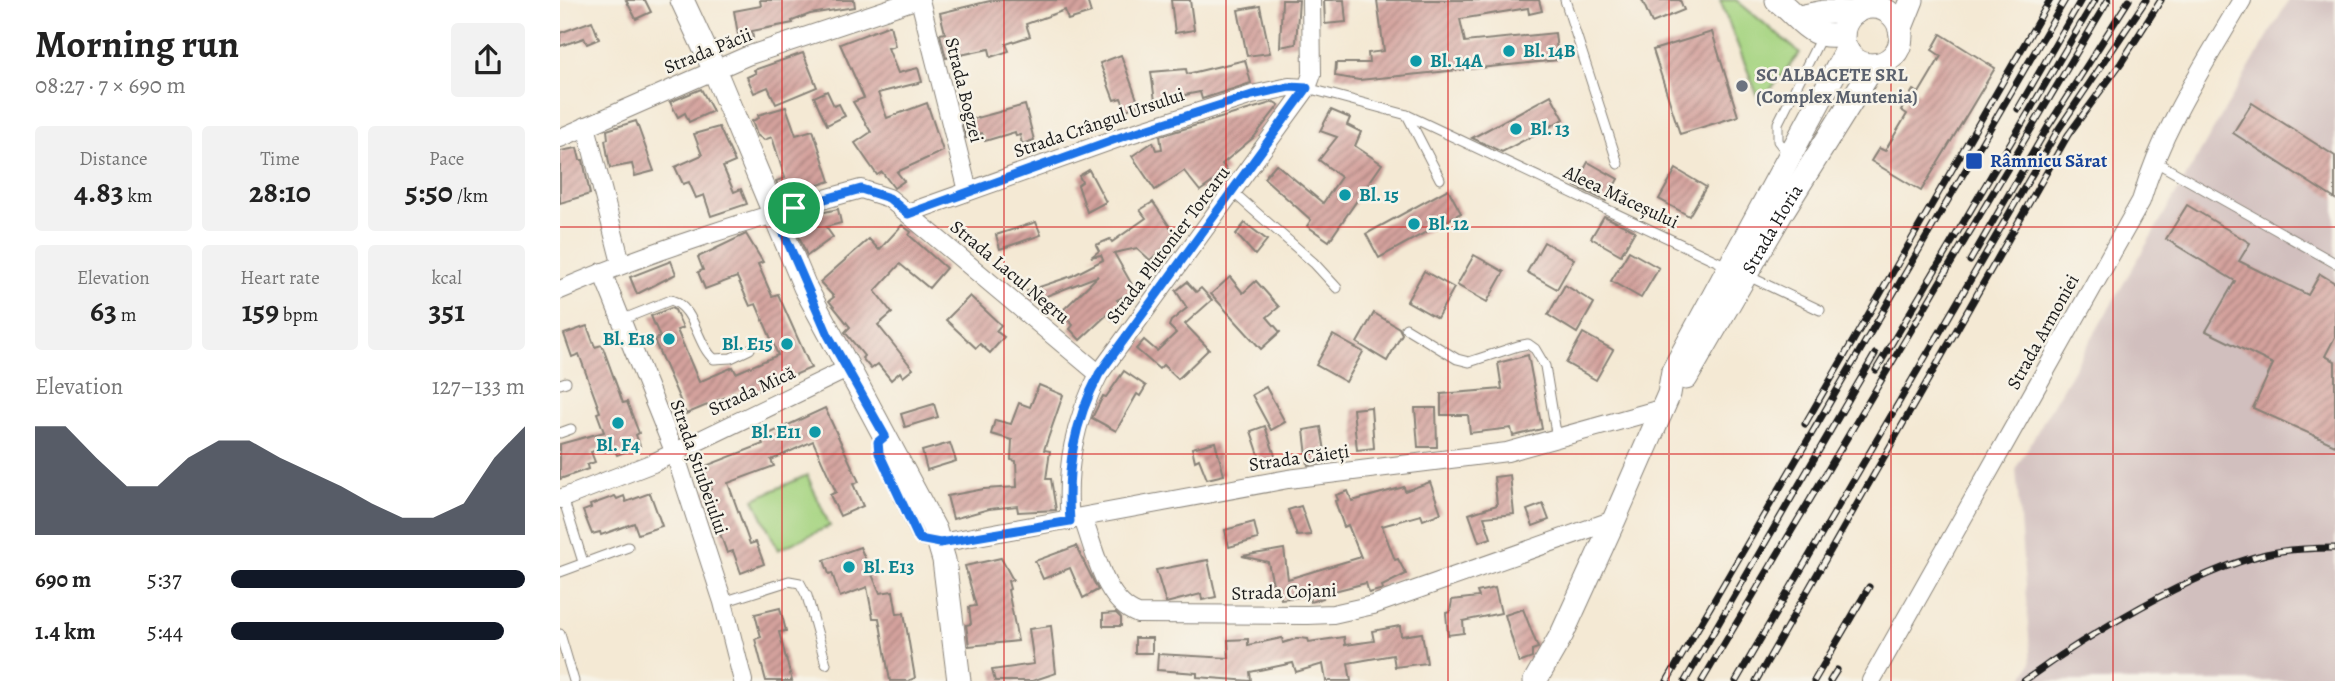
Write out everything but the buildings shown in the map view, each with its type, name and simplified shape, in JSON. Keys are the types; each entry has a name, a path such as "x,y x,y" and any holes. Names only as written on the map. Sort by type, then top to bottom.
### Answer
{"street":[{"path":"682,0 714,69 805,287 847,369 929,515 940,543 959,681"},
{"name":"Strada Păcii","path":"560,138 714,69 918,0"},
{"name":"Strada Bogzei","path":"918,0 968,191"},
{"name":"Strada Plutonier Torcaru","path":"1077,520 1072,442 1085,401 1099,374 1234,193 1307,88 1312,74 1311,0"},
{"path":"1777,0 1799,17 1813,34 1837,41 1858,61 1874,65 1895,54 1900,43 1898,17 1912,0"},
{"name":"Strada Armoniei","path":"1871,681 2141,201 2153,160 2174,115 2242,0"},
{"path":"1799,17 1861,7 1879,8 1898,17"},
{"path":"1837,41 1846,22 1861,7"},
{"name":"Strada Horia","path":"1535,681 1562,634 1614,520 1665,402 1673,371 1790,156 1837,41"},
{"name":"Strada Horia","path":"1665,402 1689,375 1782,212 1874,65"},
{"name":"Strada Crângul Ursului","path":"908,214 968,191 1252,95 1289,87 1307,88"},
{"path":"586,126 621,263"},
{"name":"Strada Lacul Negru","path":"560,290 621,263 775,213 861,189 889,198 1099,374"},
{"name":"Strada Știubeiului","path":"602,272 674,451 723,601 743,681"},
{"name":"Strada Mică","path":"561,499 653,463 847,369"},
{"name":"Strada Căieți","path":"940,543 1077,520 1288,479 1485,456 1557,439 1665,402"},
{"name":"Strada Cojani","path":"1077,520 1111,591 1127,610 1138,614 1293,615 1333,614 1373,606 1614,520"}],"lane":[{"path":"1565,0 1618,164"},
{"name":"Aleea Măceșului","path":"1307,88 1408,115 1820,310"},
{"path":"1408,115 1440,179"},
{"path":"2153,160 2335,263"},
{"path":"1234,193 1314,263 1337,288"},
{"path":"621,320 671,300 687,313 707,353 715,359 731,358 750,349"},
{"path":"1406,328 1457,359 1469,362 1528,344 1535,349 1545,366 1557,439"},
{"path":"560,433 571,429"},
{"path":"561,499 583,562"},
{"path":"560,572 628,547"},
{"path":"723,601 789,581 800,583 807,596 826,664"},
{"path":"560,634 574,681 566,681"}],"shaded area":[{"path":"2289,0 2335,0 2335,681 2022,681 2031,663 2016,468"}],"green space":[{"path":"1720,0 1736,0 1800,53 1760,102"},
{"path":"807,475 830,526 778,550 754,499"}],"railway":[{"path":"1805,424 2050,0"},
{"path":"1667,681 2065,0"},
{"path":"2018,109 2081,0"},
{"path":"1876,370 2095,0"},
{"path":"1702,681 2108,0"},
{"path":"1970,261 2049,125 2129,0"},
{"path":"1736,681 2058,130 2146,0"},
{"path":"1756,681 2068,135 2121,63 2161,0"},
{"path":"1685,681 1875,354"},
{"path":"2024,681 2140,607 2205,575 2274,552 2335,548"},
{"path":"1814,681 1869,587"},
{"path":"1830,681 1837,670"}],"place":[{"name":"Bl. 14B","path":"1509,51"},
{"name":"Bl. 14A","path":"1416,61"},
{"name":"SC ALBACETE SRL (Complex Muntenia)","path":"1742,86"},
{"name":"Bl. 13","path":"1516,129"},
{"name":"Râmnicu Sărat","path":"1974,161"},
{"name":"Bl. 15","path":"1345,195"},
{"name":"Bl. 12","path":"1414,224"},
{"name":"Bl. E18","path":"669,339"},
{"name":"Bl. E15","path":"787,344"},
{"name":"Bl. F4","path":"618,423"},
{"name":"Bl. E11","path":"815,432"},
{"name":"Bl. E13","path":"849,567"}],"route":[{"path":"1289,87 1307,88 1234,193 1099,374 1085,401 1072,442 1070,521 940,543 919,539 879,453 878,442 885,436 828,335 775,213 794,208 861,189 873,190 889,198 908,214 920,207 1124,136 1252,95 1289,87"}]}
